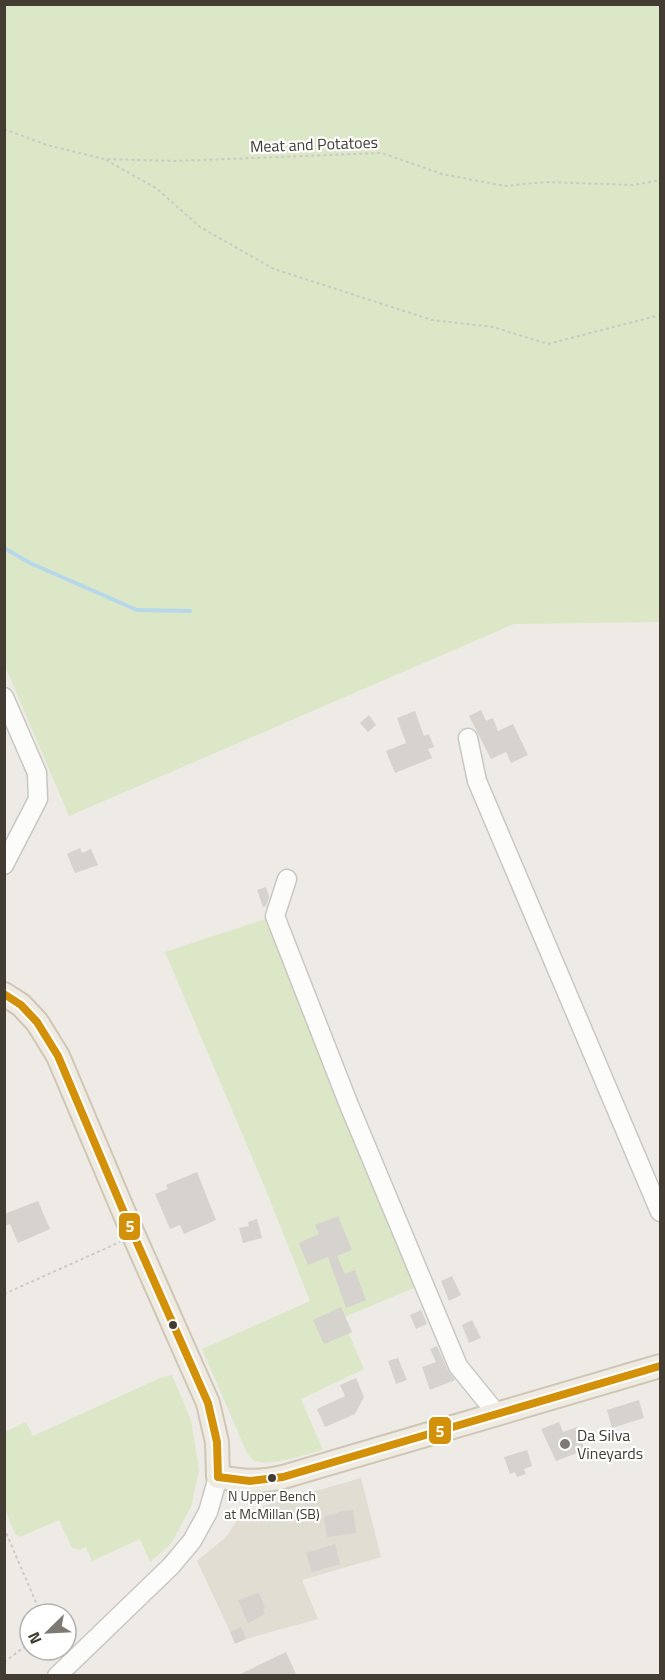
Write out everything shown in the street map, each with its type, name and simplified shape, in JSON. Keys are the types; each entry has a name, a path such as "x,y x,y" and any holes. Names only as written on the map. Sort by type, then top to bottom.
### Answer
{"main road":[{"path":"5,989 37,1022 51,1042 208,1403 217,1442 218,1477 254,1482 283,1477 660,1366"}],"street":[{"path":"4,697 37,772 38,799 4,865"},
{"path":"468,738 477,781 660,1212"},
{"path":"287,879 275,916 283,938 458,1366 497,1414"},
{"path":"57,1676 171,1566 192,1541 208,1512 218,1477"}],"path":[{"name":"Meat and Potatoes","path":"4,129 47,146 104,159 175,161 382,153 442,174 505,186 545,183 634,185 660,180"},
{"path":"104,159 156,188 200,227 274,269 432,320 493,327 548,344 660,315"},
{"path":"4,1294 134,1236"},
{"path":"4,1528 36,1602"},
{"path":"4,1662 18,1652"}],"shaded area":[{"path":"361,1478 381,1557 302,1580 318,1619 235,1642 197,1561 227,1536 240,1515"}],"green space":[{"path":"4,5 660,5 660,622 514,624 69,816 5,666"},
{"path":"265,919 421,1285 342,1318 364,1369 301,1399 323,1450 267,1463 253,1460 247,1453 202,1349 310,1301 263,1183 165,952"},
{"path":"172,1375 191,1420 199,1470 191,1507 171,1544 150,1562 140,1539 92,1561 86,1547 79,1550 72,1548 59,1520 20,1537 15,1534 5,1509 5,1432 26,1422 33,1436 160,1378"}],"building":[{"path":"481,710 486,721 493,718 498,731 513,724 528,755 511,763 506,752 491,759 469,716"},
{"path":"415,711 424,736 429,734 434,747 428,749 432,758 395,773 386,751 406,743 397,718"},
{"path":"369,715 376,725 368,732 360,723"},
{"path":"80,848 82,853 91,849 98,865 75,873 67,854"},
{"path":"266,887 269,897 266,906 263,907 257,890"},
{"path":"197,1172 216,1220 184,1234 180,1225 170,1229 155,1194 168,1189 166,1185"},
{"path":"38,1201 50,1229 18,1243 10,1224 4,1226 4,1214"},
{"path":"338,1216 352,1250 337,1256 345,1274 355,1270 366,1300 346,1308 328,1257 308,1265 299,1243 319,1234 315,1225"},
{"path":"257,1219 262,1238 243,1243 239,1228 249,1226 248,1222"},
{"path":"452,1276 461,1295 449,1301 441,1281"},
{"path":"341,1307 352,1332 324,1344 313,1320"},
{"path":"421,1310 427,1324 416,1329 410,1315"},
{"path":"472,1320 481,1338 469,1343 462,1325"},
{"path":"437,1346 455,1380 430,1390 422,1367 436,1362 430,1349"},
{"path":"398,1358 407,1380 396,1384 388,1361"},
{"path":"356,1378 364,1397 355,1414 325,1427 317,1409 345,1396 340,1385"},
{"path":"639,1400 644,1418 612,1428 607,1410"},
{"name":"Da Silva Vineyards","path":"559,1422 563,1432 577,1427 585,1450 556,1461 541,1429"},
{"path":"527,1450 532,1466 524,1469 526,1474 517,1477 515,1472 510,1474 504,1457"},
{"path":"353,1510 356,1533 327,1537 324,1517"},
{"path":"335,1544 340,1564 312,1572 306,1553"},
{"path":"259,1593 265,1614 248,1623 238,1600"},
{"path":"241,1627 246,1639 235,1644 230,1632"},
{"path":"286,1652 297,1676 236,1676"}],"waterway":[{"path":"4,548 30,563 137,610 190,611"}],"transit line":[{"name":"5","path":"4,994 21,1005 37,1022 58,1056 208,1403 217,1442 218,1477"},
{"name":"5","path":"218,1477 250,1481 283,1477 660,1366"}],"place":[{"name":"Da Silva Vineyards","path":"565,1444"},
{"name":"N Upper Bench at McMillan (SB)","path":"272,1478"}]}
